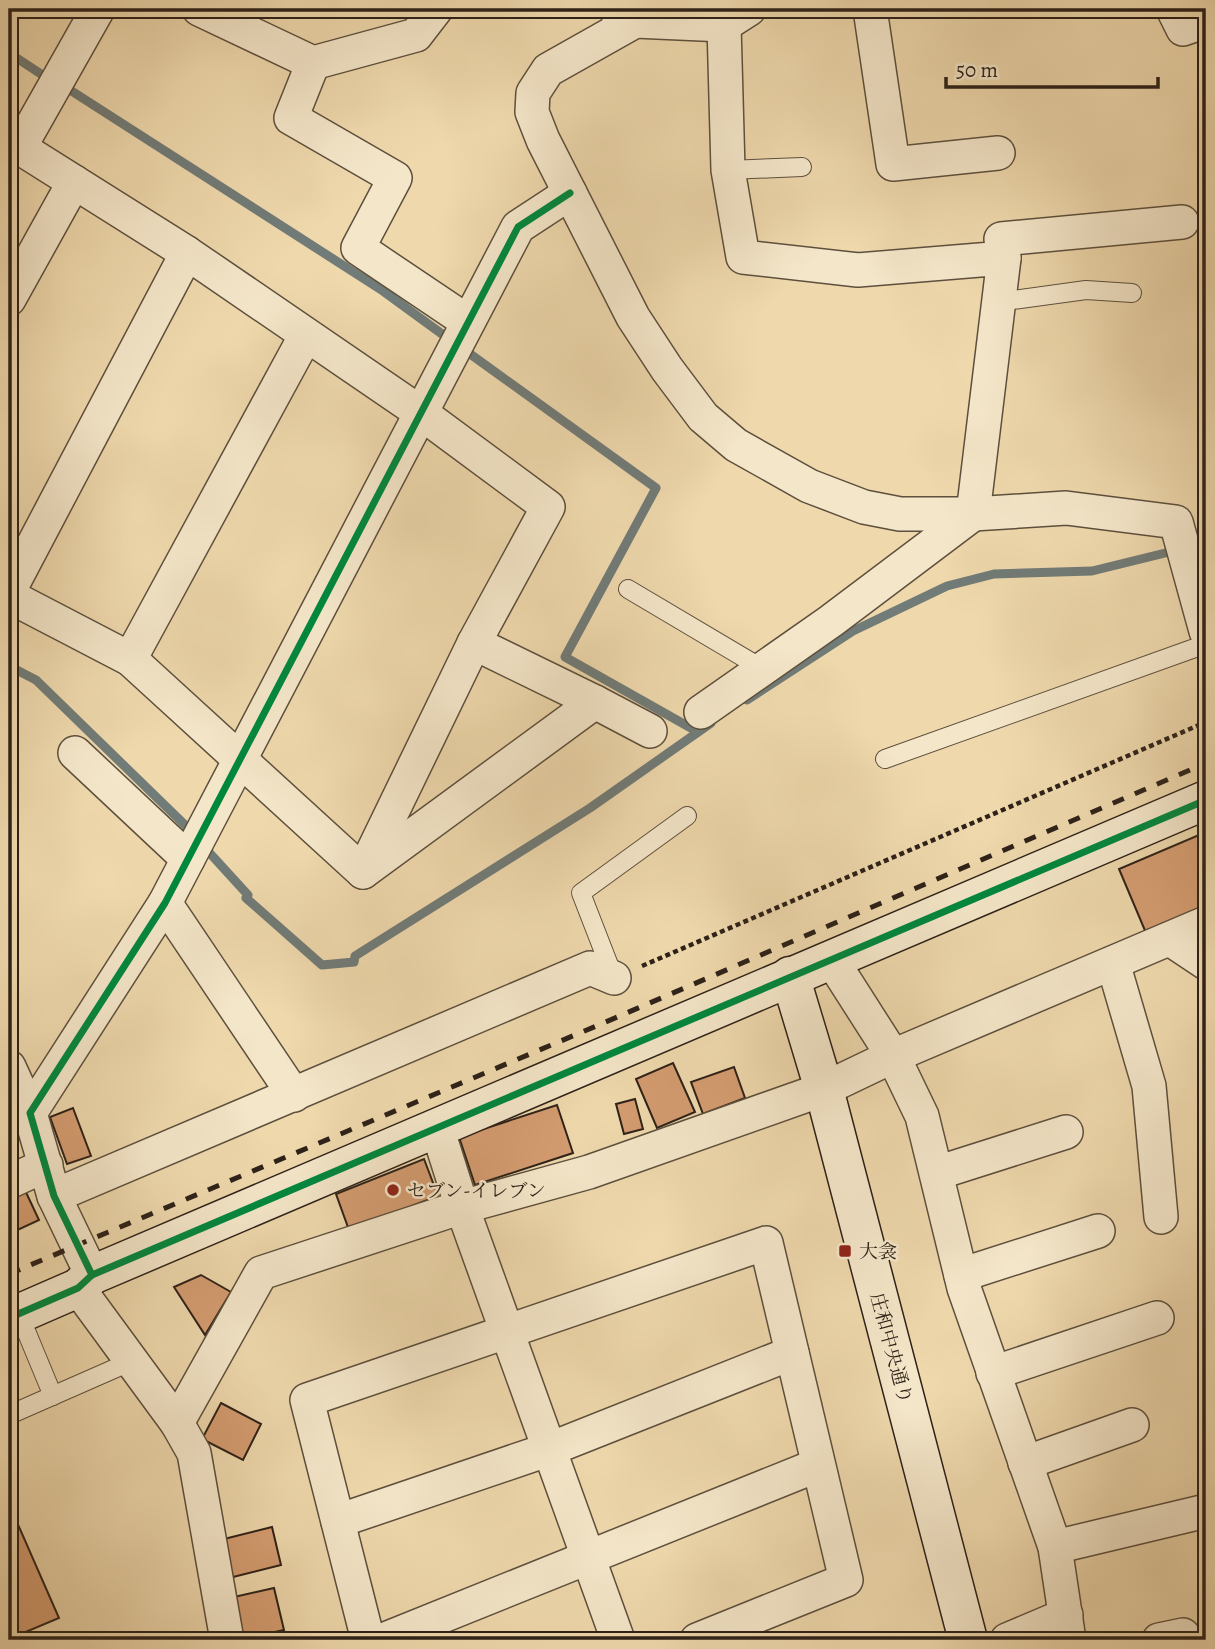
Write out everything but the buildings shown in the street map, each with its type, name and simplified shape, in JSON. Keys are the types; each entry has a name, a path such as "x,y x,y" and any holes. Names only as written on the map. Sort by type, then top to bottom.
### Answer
{"street":[{"path":"98,9 14,144 187,253 421,414 548,507 474,643 363,872"},
{"path":"199,9 313,63 416,35 436,9"},
{"path":"870,9 893,164 998,153"},
{"path":"1173,9 1183,29 1206,21"},
{"path":"1004,258 858,270 743,257 729,170 737,17 623,15 548,70 533,93 533,112 543,140 633,317 703,417 736,445 809,486 864,507 900,514 973,514 1066,508 1176,522 1206,631"},
{"path":"313,63 292,118 396,178 358,248 468,322"},
{"path":"9,299 74,182"},
{"path":"30,1113 164,903 518,227 570,193"},
{"path":"701,712 973,514 1004,258 1001,239 1182,222"},
{"path":"187,253 9,594 130,659 363,872"},
{"path":"130,659 306,335"},
{"path":"474,643 650,731"},
{"path":"363,872 595,702"},
{"path":"75,753 188,859"},
{"path":"14,1316 85,1282 230,1222 437,1128 1206,800"},
{"path":"164,903 294,1095"},
{"path":"177,1423 261,1273 288,1256 589,1172 824,1089 893,1056 1206,923"},
{"path":"1170,939 1206,963"},
{"path":"831,959 893,1056 922,1116 961,1275 1055,1548 1068,1628 1007,1640"},
{"path":"1113,963 1150,1086 1161,1217"},
{"path":"9,1182 50,1180 294,1095 590,968 614,978"},
{"name":"庄和中央通り","path":"790,976 824,1089 968,1640"},
{"path":"9,1067 30,1113 85,1282 132,1361 177,1423 194,1453 227,1640"},
{"path":"437,1128 462,1207 618,1640"},
{"path":"937,1173 1066,1132"},
{"path":"961,1275 1098,1231"},
{"path":"368,1640 307,1400 766,1243 846,1580 697,1640"},
{"path":"993,1373 1157,1318"},
{"path":"338,1521 550,1449 792,1353"},
{"path":"1025,1463 1132,1425"},
{"path":"383,1640 818,1465"},
{"path":"1055,1548 1206,1511"}],"lane":[{"path":"729,170 802,167"},
{"path":"998,302 1086,290 1132,293"},
{"path":"628,589 763,669"},
{"path":"885,759 1206,644"},
{"path":"614,978 581,893 687,816"},
{"path":"14,1316 53,1396"},
{"path":"9,1415 132,1361"}],"path":[{"path":"614,978 1206,722"}],"waterway":[{"path":"9,53 41,74"},
{"path":"70,90 383,291 442,334"},
{"path":"466,351 656,488 565,657 698,732"},
{"path":"747,700 853,631 947,586 994,574 1092,571 1206,543"},
{"path":"9,666 36,680 186,826"},
{"path":"206,849 248,895 246,898 322,965 354,962 355,956 590,808 711,723"}],"railway":[{"path":"9,1274 601,1024 1206,763"}],"cycle path":[{"path":"92,1275 54,1196 30,1113 165,903 518,227 570,193"},
{"path":"9,1318 78,1288 92,1275 1206,800"}],"place":[{"name":"セブン-イレブン","path":"393,1190"},
{"name":"大衾","path":"845,1251"}]}
